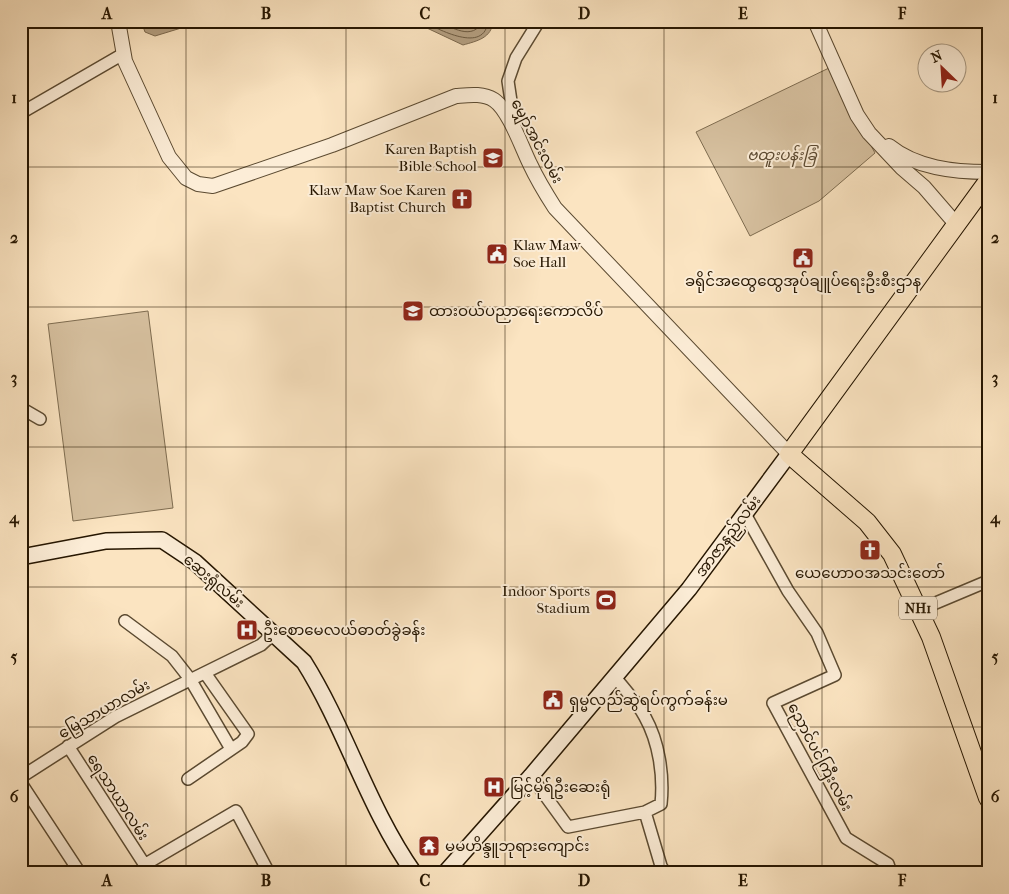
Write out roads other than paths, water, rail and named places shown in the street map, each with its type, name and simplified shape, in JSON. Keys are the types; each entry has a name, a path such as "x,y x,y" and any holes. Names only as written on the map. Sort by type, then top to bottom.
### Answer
{"highway":[{"name":"အာဇာနည်လမ်း","path":"789,454 988,181"},
{"name":"NH1","path":"789,454 867,522 892,554 931,637 988,798"}],"main road":[{"name":"အာဇာနည်လမ်း","path":"445,873 531,776 689,589 789,454"},
{"name":"ဆေးရုံလမ်း","path":"21,557 106,541 162,540 195,562 304,662 380,815 414,873"}],"street":[{"name":"မျှော်အင်းလမ်း","path":"118,21 124,54 169,157 186,178 198,184 213,186 332,145 456,96 473,94 496,101 516,132 530,164 554,208 789,454"},
{"path":"516,132 508,81 516,58 539,21"},
{"path":"815,21 857,115 884,150 924,187 956,224"},
{"path":"825,21 863,111 874,129 889,146 905,158 937,167 966,172 988,172"},
{"path":"21,113 124,54"},
{"path":"924,187 937,167"},
{"path":"21,408 40,420"},
{"name":"ညောင်ပင်ကြီးလမ်း","path":"745,514 788,591 817,633 835,675 773,703 846,838 888,864 891,873"},
{"path":"919,610 988,581"},
{"path":"125,620 172,656 190,679 231,749"},
{"name":"မြေသာယာလမ်း","path":"21,777 115,717 261,645 274,633"},
{"path":"188,779 242,742 248,734 205,673"},
{"path":"531,776 568,827 645,812 661,804 662,789 658,754 645,717 615,677"},
{"name":"ရေသာယာလမ်း","path":"68,746 147,869 236,811 266,872"},
{"path":"21,783 80,873"},
{"path":"645,812 660,866 665,873"}],"water":[{"path":"141,21 204,21 155,36 145,32"},
{"path":"412,21 493,21 487,35 463,45"}],"place":[{"name":"Karen Baptish Bible School","path":"493,158"},
{"name":"Klaw Maw Soe Karen Baptist Church","path":"462,199"},
{"name":"Klaw Maw Soe Hall","path":"497,254"},
{"name":"ခရိုင်အထွေထွေအုပ်ချူပ်ရေးဦးစီးဌာန","path":"803,258"},
{"name":"ထားဝယ်ပညာရေးကောလိပ်","path":"413,311"},
{"name":"ယေဟောဝအသင်းတော်","path":"870,550"},
{"name":"Indoor Sports Stadium","path":"606,600"},
{"name":"ဦးစောမေလယ်ဓာတ်ခွဲခန်း","path":"247,630"},
{"name":"ရှမ္မလည်ဆွဲရပ်ကွက်ခန်းမ","path":"553,700"},
{"name":"မြင့်မိုရ်ဦးဆေးရုံ","path":"494,787"},
{"name":"မမဟိန္ဒူဘုရားကျောင်း","path":"429,846"}],"park label":[{"name":"ဗထူးပန်းခြံ","path":"782,155"}]}
